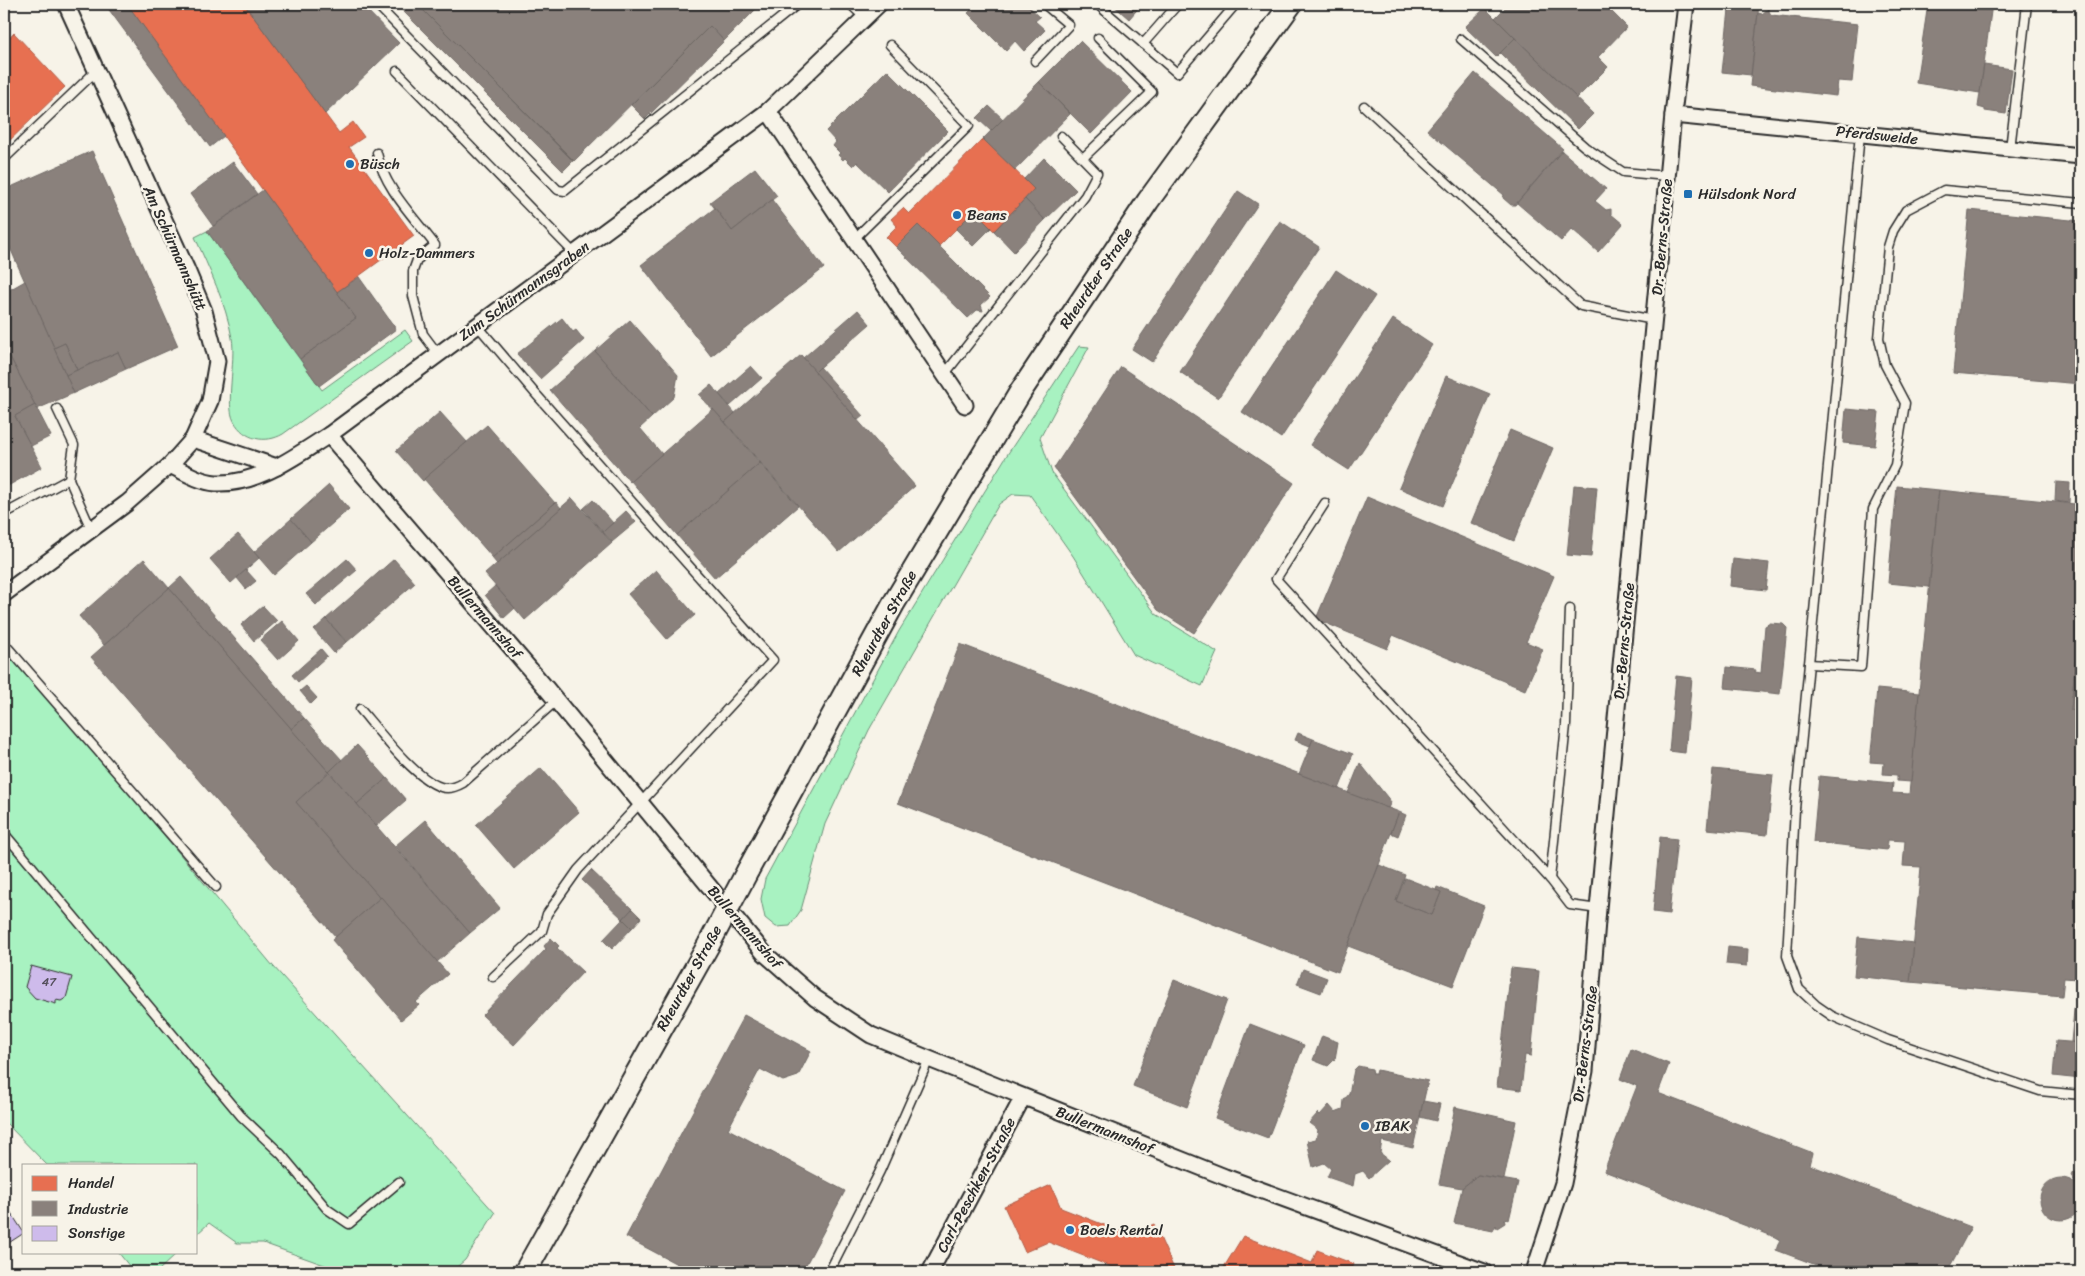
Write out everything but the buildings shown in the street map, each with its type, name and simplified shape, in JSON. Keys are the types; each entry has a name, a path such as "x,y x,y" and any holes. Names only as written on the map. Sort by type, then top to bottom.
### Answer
{"main road":[{"name":"Rheurdter Straße","path":"524,1272 709,944 894,603 1021,391 1148,201 1291,4"}],"street":[{"name":"Am Schürmannshütt","path":"4,594 127,502 170,464 193,439 210,402 216,360 204,311 66,4"},
{"name":"Zum Schürmannsgraben","path":"170,464 192,477 215,483 244,481 277,467 328,435 768,111 879,4"},
{"name":"Dr.-Berns-Straße","path":"1534,1272 1563,1183 1585,1071 1598,909 1667,176 1686,4"},
{"path":"768,111 965,406"},
{"name":"Pferdsweide","path":"1673,115 2081,156"},
{"name":"Bullermannshof","path":"328,435 556,700 764,953 815,998 871,1035 929,1059 1225,1177 1484,1272"},
{"path":"193,439 277,467"},
{"name":"Carl-Peschken-Straße","path":"930,1272 1023,1097"}],"lane":[{"path":"376,4 558,190 565,191 798,4"},
{"path":"850,4 865,18"},
{"path":"1035,61 1069,25 1044,4"},
{"path":"1097,4 1177,73 1236,4"},
{"path":"1144,44 1178,4"},
{"path":"2010,149 2027,4"},
{"path":"1083,158 1152,92 1098,38"},
{"path":"1461,39 1585,147 1623,172 1667,176"},
{"path":"854,239 969,126 890,45"},
{"path":"4,160 96,71"},
{"path":"397,71 574,253"},
{"path":"1364,106 1581,306 1654,320"},
{"path":"1860,134 1795,809 1787,956 1799,989 1816,1005 1832,1016 1888,1040 2040,1091 2081,1095"},
{"path":"944,375 1085,196 1097,173 1061,136"},
{"path":"377,153 379,163 391,187 435,245 417,260 413,271 414,296 423,334 438,354"},
{"path":"1809,664 1861,667 1873,509 1895,465 1905,403 1885,365 1879,338 1888,247 1893,231 1906,210 1944,190 2081,203"},
{"path":"477,325 540,400 773,660 578,870 547,914 542,931 493,977"},
{"path":"57,409 74,445 68,479 91,529"},
{"path":"4,514 68,479"},
{"path":"1325,503 1276,579 1550,879 1570,905 1598,909"},
{"path":"1550,879 1566,725 1570,609"},
{"path":"4,643 216,887"},
{"path":"360,710 426,780 441,788 453,788 463,783 556,700"},
{"path":"4,833 241,1116 281,1154 328,1209 348,1224 399,1182"},
{"path":"829,1272 874,1183 929,1059"}],"green space":[{"path":"207,231 322,390 405,330 413,341 283,434 270,439 249,436 238,427 231,414 232,338 221,299 195,237"},
{"path":"1079,346 1089,347 1040,438 1052,473 1156,614 1217,652 1202,686 1134,655 1073,556 1030,495 1013,494 999,504 869,730 825,824 801,910 790,926 776,927 765,918 761,899 765,879 899,631 1007,455"},
{"path":"4,643 273,966 495,1213 465,1260 451,1272 344,1272 263,1243 237,1243 209,1223 198,1233 198,1164 46,1164 4,1121"},
{"path":"120,1254 176,1254 157,1272 134,1272"}],"place":[{"name":"Büsch","path":"350,164"},
{"name":"Hülsdonk Nord","path":"1688,194"},
{"name":"Beans","path":"957,215"},
{"name":"Holz-Dammers","path":"369,253"},
{"name":"IBAK","path":"1365,1126"},
{"name":"Boels Rental","path":"1070,1230"}]}
